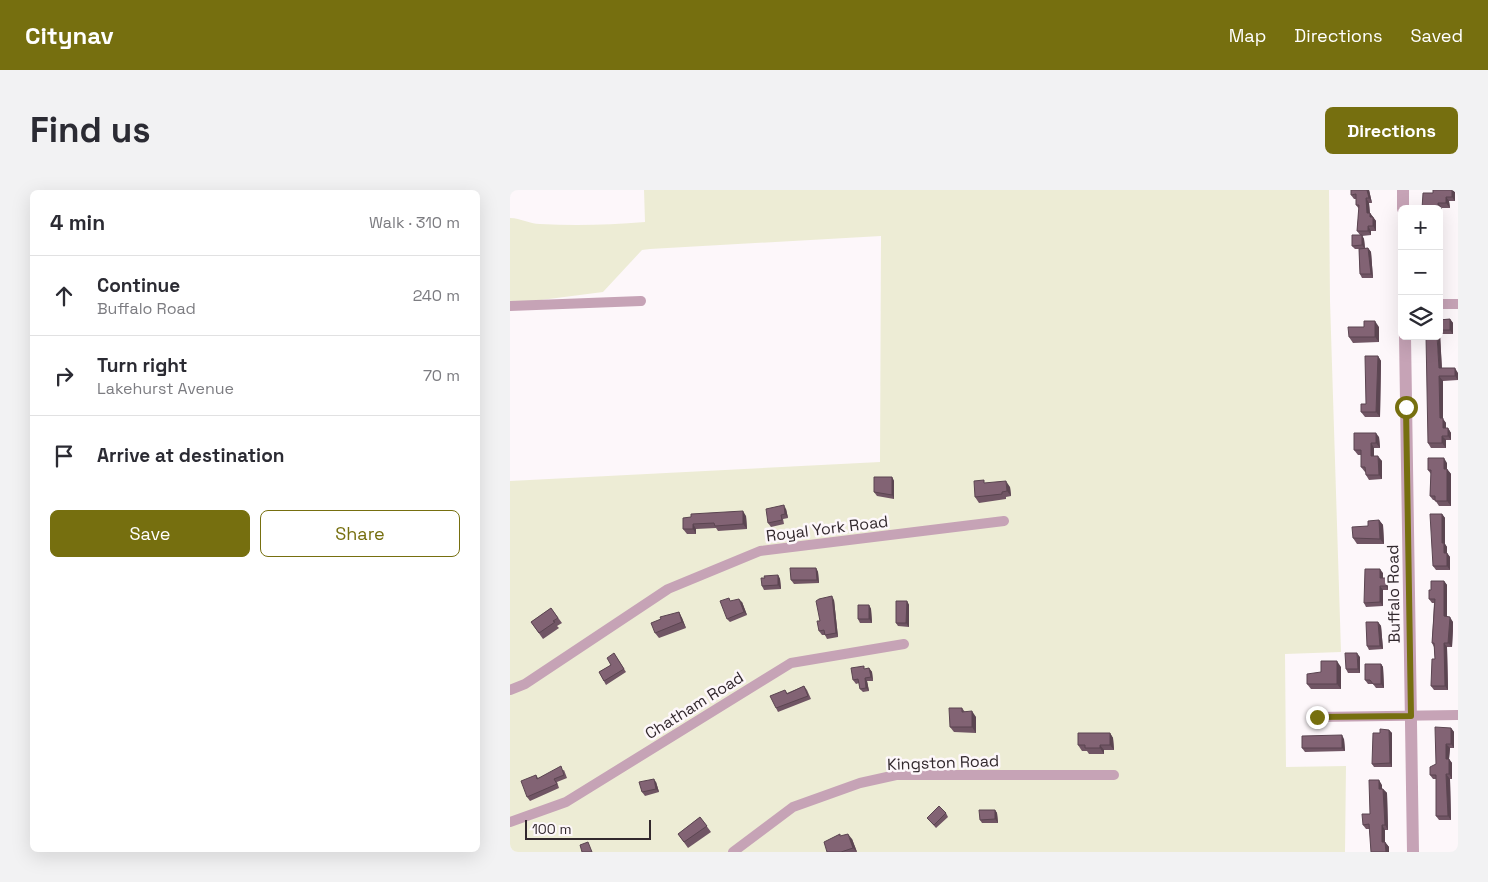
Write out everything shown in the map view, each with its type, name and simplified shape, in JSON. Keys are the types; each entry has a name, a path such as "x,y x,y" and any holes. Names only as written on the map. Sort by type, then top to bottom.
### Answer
{"street":[{"path":"1403,190 1403,205"},
{"path":"510,306 641,300"},
{"path":"1443,304 1458,304"},
{"name":"Buffalo Road","path":"1405,340 1413,852"},
{"name":"Royal York Road","path":"510,690 525,684 668,589 760,551 1004,522"},
{"name":"Chatham Road","path":"510,822 566,802 791,663 904,644"},
{"path":"1317,717 1458,715"},
{"name":"Kingston Road","path":"733,852 793,807 860,783 896,775 1114,775"}],"green space":[{"path":"644,190 1329,190 1330,301 1341,652 1285,654 1286,767 1346,766 1345,852 510,852 510,481 880,462 881,236 642,250 603,292 510,304 510,218 536,224 553,225 645,222"}],"building":[{"path":"1351,190 1367,190 1369,198 1366,198 1367,213 1370,213 1370,217 1373,217 1373,226 1368,226 1368,231 1357,231 1359,205 1356,205 1356,194 1351,195"},
{"path":"1433,190 1452,190 1452,197 1446,197 1446,203 1422,205 1423,193 1433,193"},
{"path":"1352,235 1362,235 1362,245 1352,246"},
{"path":"1368,248 1371,274 1360,274 1359,249"},
{"path":"1450,319 1450,330 1443,330 1443,320"},
{"path":"1364,321 1375,321 1375,337 1349,337 1348,327 1364,327"},
{"path":"1426,340 1437,340 1439,368 1455,368 1455,376 1439,376 1440,418 1443,418 1443,428 1448,428 1448,436 1442,436 1442,443 1428,443"},
{"path":"1365,356 1378,356 1376,412 1361,412 1361,404 1366,404"},
{"path":"1354,433 1376,433 1376,443 1371,443 1371,456 1378,456 1379,475 1366,475 1365,467 1361,467 1361,450 1354,450"},
{"path":"1428,458 1444,458 1444,469 1447,469 1447,501 1435,501 1435,496 1430,496 1431,470 1428,470"},
{"path":"874,477 892,477 892,495 874,492"},
{"path":"984,480 984,483 1006,481 1007,491 1002,492 1002,494 975,497 974,481"},
{"path":"784,505 785,514 781,515 782,520 768,523 766,509"},
{"path":"743,511 743,524 715,526 714,523 693,524 693,529 683,529 683,518 691,517 691,514"},
{"path":"1430,514 1442,514 1442,543 1444,543 1444,553 1447,553 1447,566 1433,566"},
{"path":"1379,520 1380,539 1353,538 1352,527 1368,526 1368,521"},
{"path":"790,568 816,568 817,580 791,580"},
{"path":"1365,569 1380,569 1380,578 1386,578 1386,586 1380,586 1380,602 1364,603"},
{"path":"778,575 778,585 762,586 761,578"},
{"path":"1431,581 1444,581 1444,616 1450,617 1448,643 1444,643 1445,686 1431,686 1432,659 1435,659 1434,643 1432,643 1435,599 1429,599"},
{"path":"832,596 836,633 825,635 824,630 819,631 817,621 820,621 816,601"},
{"path":"729,598 730,601 739,599 744,612 727,619 720,601"},
{"path":"896,601 907,601 906,623 896,623"},
{"path":"858,605 869,605 869,619 858,619"},
{"path":"551,608 558,618 539,633 531,622"},
{"path":"679,612 682,622 655,633 651,623 661,619 660,617"},
{"path":"1366,622 1378,622 1380,646 1367,646"},
{"path":"614,653 624,669 604,681 599,672 611,665 607,658"},
{"path":"1345,653 1357,653 1358,669 1346,669"},
{"path":"1321,661 1337,661 1337,684 1307,684 1307,674 1321,672"},
{"path":"1365,664 1381,664 1381,684 1373,684 1370,680 1365,680"},
{"path":"864,666 864,669 869,668 871,677 865,678 866,688 860,689 858,679 853,680 851,668"},
{"path":"804,686 808,696 776,708 770,696 785,690 787,694"},
{"path":"949,708 962,708 962,712 972,711 972,727 950,727"},
{"path":"1435,727 1451,728 1451,744 1446,744 1446,759 1449,759 1449,774 1446,774 1448,816 1436,816 1436,775 1430,775 1430,767 1436,764"},
{"path":"1380,729 1389,730 1390,763 1372,764 1373,733 1380,733"},
{"path":"1078,733 1110,733 1110,745 1100,745 1100,748 1085,748 1085,745 1078,745"},
{"path":"1342,735 1342,748 1302,748 1302,736"},
{"path":"561,766 564,775 554,779 557,784 527,797 521,781 536,775 537,779"},
{"path":"654,779 656,789 642,792 639,782"},
{"path":"1369,780 1379,780 1379,789 1383,789 1385,825 1382,825 1382,842 1385,842 1386,852 1371,852 1369,824 1363,825 1362,814 1370,814"},
{"path":"939,806 946,813 934,825 927,818"},
{"path":"979,810 995,810 995,819 980,820"},
{"path":"700,817 707,826 684,842 678,834"},
{"path":"840,834 840,836 848,834 853,848 841,852 827,852 824,842"},
{"path":"588,842 592,852 582,852 580,845"}],"route":[{"path":"1317,717 1411,716 1406,407"}]}
